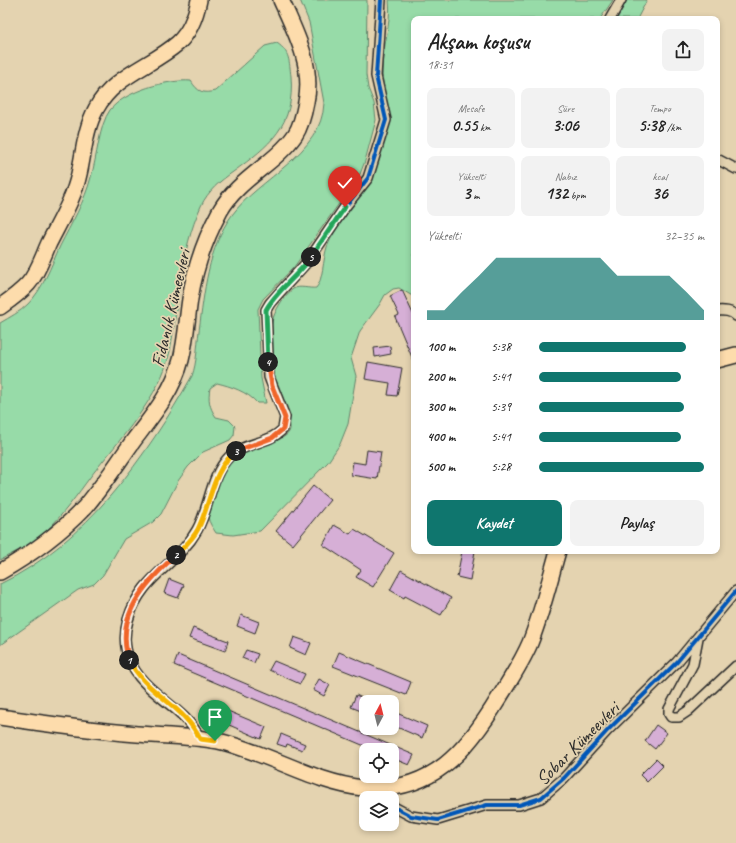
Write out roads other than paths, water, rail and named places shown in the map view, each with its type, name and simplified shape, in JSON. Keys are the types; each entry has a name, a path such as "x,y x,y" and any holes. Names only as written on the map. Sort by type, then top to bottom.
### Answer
{"main road":[{"path":"0,307 13,298 29,283 38,266 73,193 79,174 89,125 96,108 108,92 127,76 179,42 191,25 199,0"},
{"name":"Fidanlık Kümeevleri","path":"0,572 38,547 84,507 161,404 181,360 196,267 208,236 222,209 234,194 248,179 287,145 296,133 302,119 307,100 308,81 304,58 297,36 281,0"},
{"path":"720,359 736,355"},
{"path":"387,791 426,778 449,763 473,737 491,712 519,666 529,644 540,616 557,554"},
{"path":"0,717 92,730 215,741 245,749 346,785 372,791"}],"street":[{"path":"200,739 191,722 140,678 129,660 124,643 130,614 140,594 156,574 185,546 198,529 216,478 230,457 248,446 272,438 283,429 285,418 269,377 266,310 270,303 308,261 345,207 368,178 386,120 376,76 381,0"},
{"path":"612,16 621,0"},
{"path":"720,161 736,169"},
{"path":"720,311 724,310 736,316"},
{"name":"Sobar Kümeevleri","path":"399,809 416,817 438,820 487,805 519,805 541,798 564,778 591,748 677,662 736,591"},
{"name":"Sobar Kümeevleri","path":"698,638 693,664 669,709 669,714 671,717 679,717 688,711 736,666"}]}
